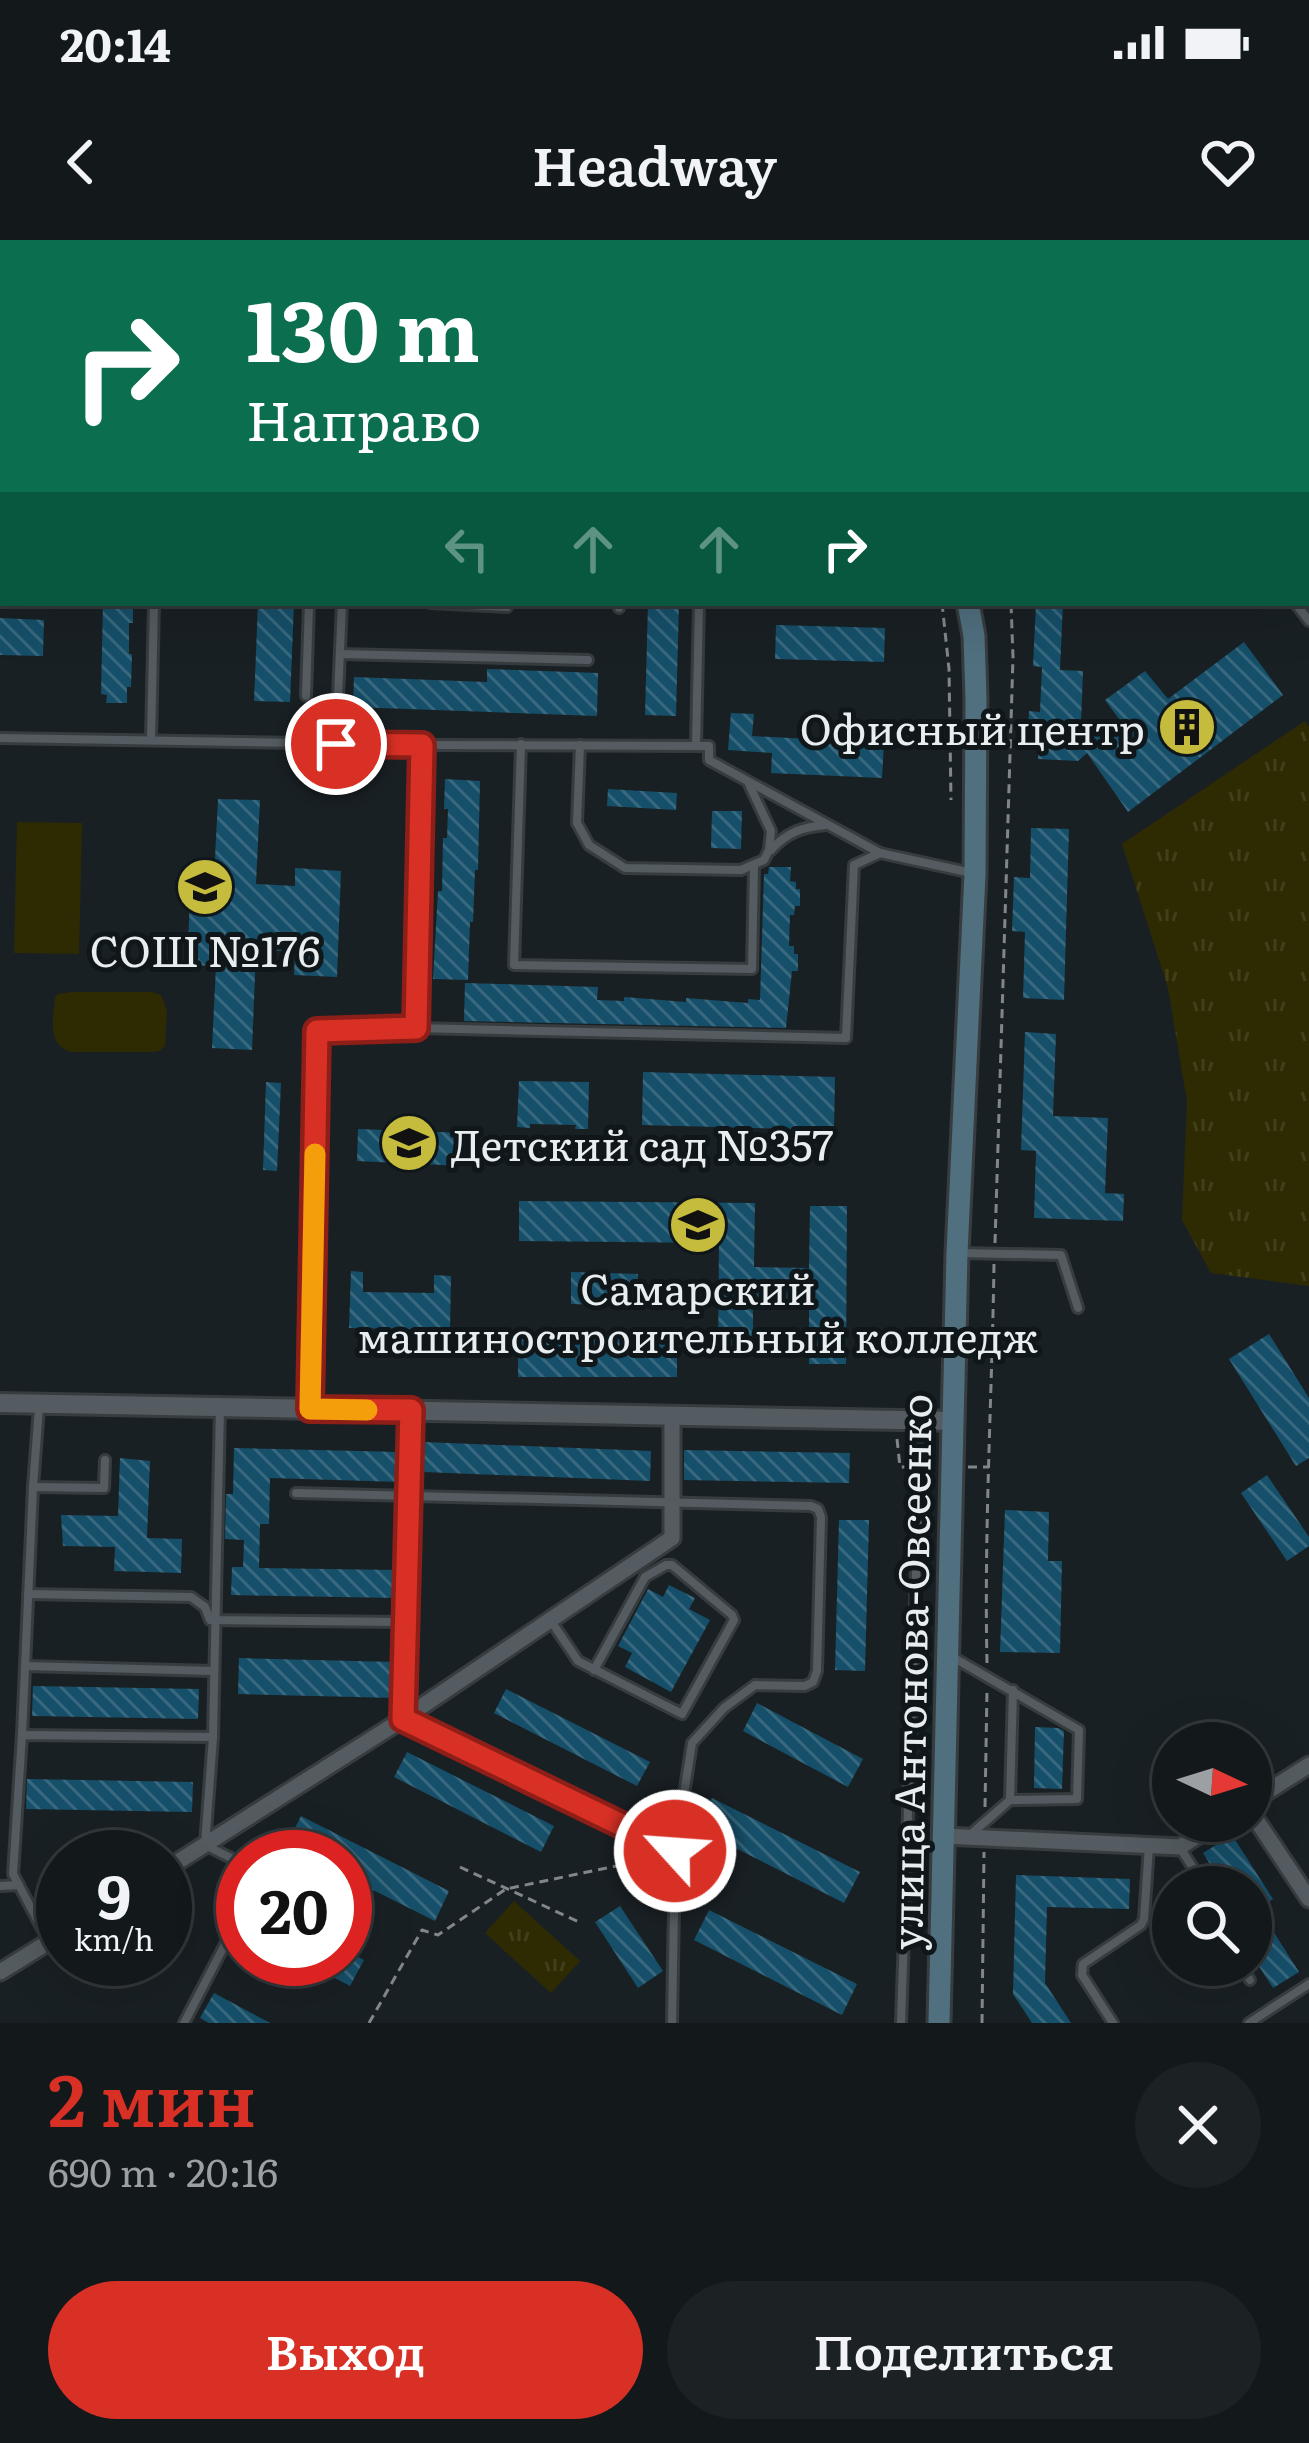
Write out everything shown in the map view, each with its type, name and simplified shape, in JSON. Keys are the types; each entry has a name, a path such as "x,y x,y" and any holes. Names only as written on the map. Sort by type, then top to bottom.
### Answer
{"main road":[{"name":"улица Антонова-Овсеенко","path":"939,2023 957,1253 975,874 976,698 969,606"}],"street":[{"path":"0,1403 954,1421"},
{"path":"192,1853 403,1719 672,1538 672,1416"},
{"path":"1272,1789 1309,1765"},
{"path":"944,1836 979,1832 1180,1847 1188,1842"},
{"path":"1271,1842 1309,1899"},
{"path":"0,1972 36,1950"}],"lane":[{"path":"151,740 154,606"},
{"path":"306,696 309,606"},
{"path":"336,744 343,606"},
{"path":"488,606 507,607"},
{"path":"696,746 699,606"},
{"path":"340,654 588,660"},
{"path":"0,738 709,746 709,760 880,854 975,874"},
{"path":"521,744 514,965 752,969 754,866"},
{"path":"416,1028 422,745"},
{"path":"580,745 577,823 589,845 625,868 741,870 764,860 771,831 747,780"},
{"path":"767,854 795,831 828,825"},
{"path":"310,1409 317,1031 416,1028 846,1038 854,865 880,854"},
{"path":"957,1253 1061,1255 1078,1308"},
{"path":"36,1909 13,1874 39,1404"},
{"path":"216,1850 205,1845 213,1737 220,1407"},
{"path":"411,1410 403,1719 675,1851"},
{"path":"901,2023 921,1421"},
{"path":"32,1486 104,1488 105,1460"},
{"path":"296,1493 818,1509 817,1671 813,1682 755,1685 724,1708 692,1743 675,1851 672,2023"},
{"path":"550,1620 573,1657 594,1670 682,1714 734,1620 672,1565 666,1565 645,1577 594,1670"},
{"path":"28,1594 191,1597 205,1606 210,1620 404,1622"},
{"path":"948,1654 1079,1730 1077,1799 1010,1800"},
{"path":"25,1666 214,1671"},
{"path":"979,1832 1010,1800 1013,1690"},
{"path":"22,1735 213,1737"},
{"path":"1113,2023 1082,1975 1083,1964 1144,1919 1149,1846"},
{"path":"1180,1847 1192,1866"},
{"path":"0,1886 19,1885"},
{"path":"184,2023 216,1962"},
{"path":"1249,2023 1309,1984"}],"path":[{"path":"941,606 950,669 950,800"},
{"path":"982,2023 979,1832 987,1675 985,1559 1011,606"},
{"path":"369,2023 422,1930 437,1936 506,1889 621,1864"},
{"path":"460,1868 579,1922"}],"green space":[{"path":"1305,721 1309,727 1309,1286 1211,1273 1182,1220 1187,1101 1168,988 1122,844"},
{"path":"17,822 82,823 79,954 14,953"},
{"path":"71,992 161,995 167,1010 165,1046 152,1052 63,1049 53,1030 55,998"},
{"path":"514,1901 580,1961 551,1993 485,1933"}],"building":[{"path":"103,606 133,606 127,703 106,703 107,695 101,694"},
{"path":"258,606 294,606 290,702 254,701"},
{"path":"648,606 679,606 676,716 645,715"},
{"path":"1036,606 1063,606 1060,670 1083,671 1081,722 1122,723 1105,700 1145,671 1168,699 1244,642 1283,695 1128,812 1087,753 1078,761 1038,759 1039,736 1028,736 1029,711 1040,712 1042,667 1033,666"},
{"path":"0,618 44,620 43,656 0,655"},
{"path":"776,625 885,628 884,662 775,659"},
{"path":"487,669 598,673 597,716 353,707 354,677 487,682"},
{"path":"731,713 754,714 752,736 884,743 882,778 771,773 772,753 728,750"},
{"path":"445,779 480,781 468,980 433,979 443,838 447,838"},
{"path":"608,789 677,793 676,810 607,806"},
{"path":"218,799 260,800 256,884 295,886 295,868 341,871 337,977 294,975 295,951 256,950 252,1050 212,1048 216,966 187,965 191,876 214,877"},
{"path":"712,811 742,811 741,849 711,848"},
{"path":"1031,828 1069,829 1064,1000 1023,998 1025,932 1012,931 1014,877 1030,878"},
{"path":"769,867 791,867 790,881 800,889 800,906 790,915 789,946 798,954 798,971 792,971 786,1028 464,1021 465,983 598,987 597,1000 760,1000 764,874"},
{"path":"1025,1032 1056,1034 1053,1116 1108,1118 1105,1193 1124,1194 1123,1221 1034,1218 1036,1151 1021,1150"},
{"path":"643,1072 835,1077 834,1130 642,1125"},
{"path":"519,1081 589,1082 588,1129 575,1129 576,1125 517,1127"},
{"path":"266,1082 281,1083 277,1171 263,1170"},
{"path":"358,1129 464,1133 463,1166 357,1161"},
{"path":"519,1201 755,1203 754,1267 809,1268 810,1206 847,1206 846,1364 809,1364 809,1303 753,1302 753,1355 718,1355 719,1243 519,1241"},
{"path":"351,1271 363,1272 363,1292 434,1293 434,1275 451,1276 450,1330 349,1328"},
{"path":"571,1272 638,1274 637,1306 571,1304"},
{"path":"1269,1334 1309,1398 1309,1458 1296,1466 1229,1359"},
{"path":"518,1337 677,1338 677,1377 518,1377"},
{"path":"424,1442 651,1451 650,1481 423,1472"},
{"path":"234,1448 400,1452 400,1482 270,1478 269,1524 260,1524 259,1568 396,1570 396,1598 231,1595 232,1567 243,1567 244,1540 225,1539"},
{"path":"684,1450 850,1453 849,1483 684,1480"},
{"path":"120,1458 150,1461 147,1538 182,1539 181,1573 114,1571 115,1547 63,1546 61,1515 118,1516"},
{"path":"1267,1475 1309,1537 1309,1546 1287,1561 1241,1493"},
{"path":"1005,1510 1049,1512 1048,1561 1062,1561 1060,1653 1000,1652"},
{"path":"839,1520 869,1520 865,1671 835,1670"},
{"path":"669,1585 695,1598 689,1609 710,1620 671,1692 625,1667 632,1653 618,1646 648,1589 663,1597"},
{"path":"239,1658 396,1662 395,1698 238,1694"},
{"path":"33,1686 199,1689 198,1719 32,1716"},
{"path":"506,1689 650,1762 637,1786 494,1713"},
{"path":"757,1703 863,1759 848,1787 743,1731"},
{"path":"1035,1727 1064,1731 1062,1789 1034,1788"},
{"path":"407,1752 554,1826 541,1852 394,1777"},
{"path":"27,1779 193,1782 192,1812 26,1809"},
{"path":"712,1798 860,1872 844,1903 696,1828"},
{"path":"301,1816 329,1830 294,1830"},
{"path":"1221,1842 1236,1842 1252,1866 1211,1866 1203,1853"},
{"path":"372,1852 449,1891 435,1921 372,1890"},
{"path":"1016,1875 1130,1879 1129,1909 1047,1907 1045,1983 1071,2023 1032,2023 1013,1994"},
{"path":"620,1906 663,1971 638,1988 595,1922"},
{"path":"709,1910 857,1984 842,2015 694,1940"},
{"path":"1272,1929 1299,1972 1272,1986"},
{"path":"214,1993 270,2023 209,2023 200,2018"}],"slow traffic":[{"path":"315,1154 310,1409 367,1410"}],"place":[{"name":"Офисный центр","path":"1187,727"},
{"name":"СОШ №176","path":"205,887"},
{"name":"Детский сад №357","path":"409,1143"},
{"name":"Самарский машиностроительный колледж","path":"698,1225"}],"route":[{"path":"336,744 422,745 416,1028 317,1031 310,1409 411,1410 403,1719 675,1851"}]}
